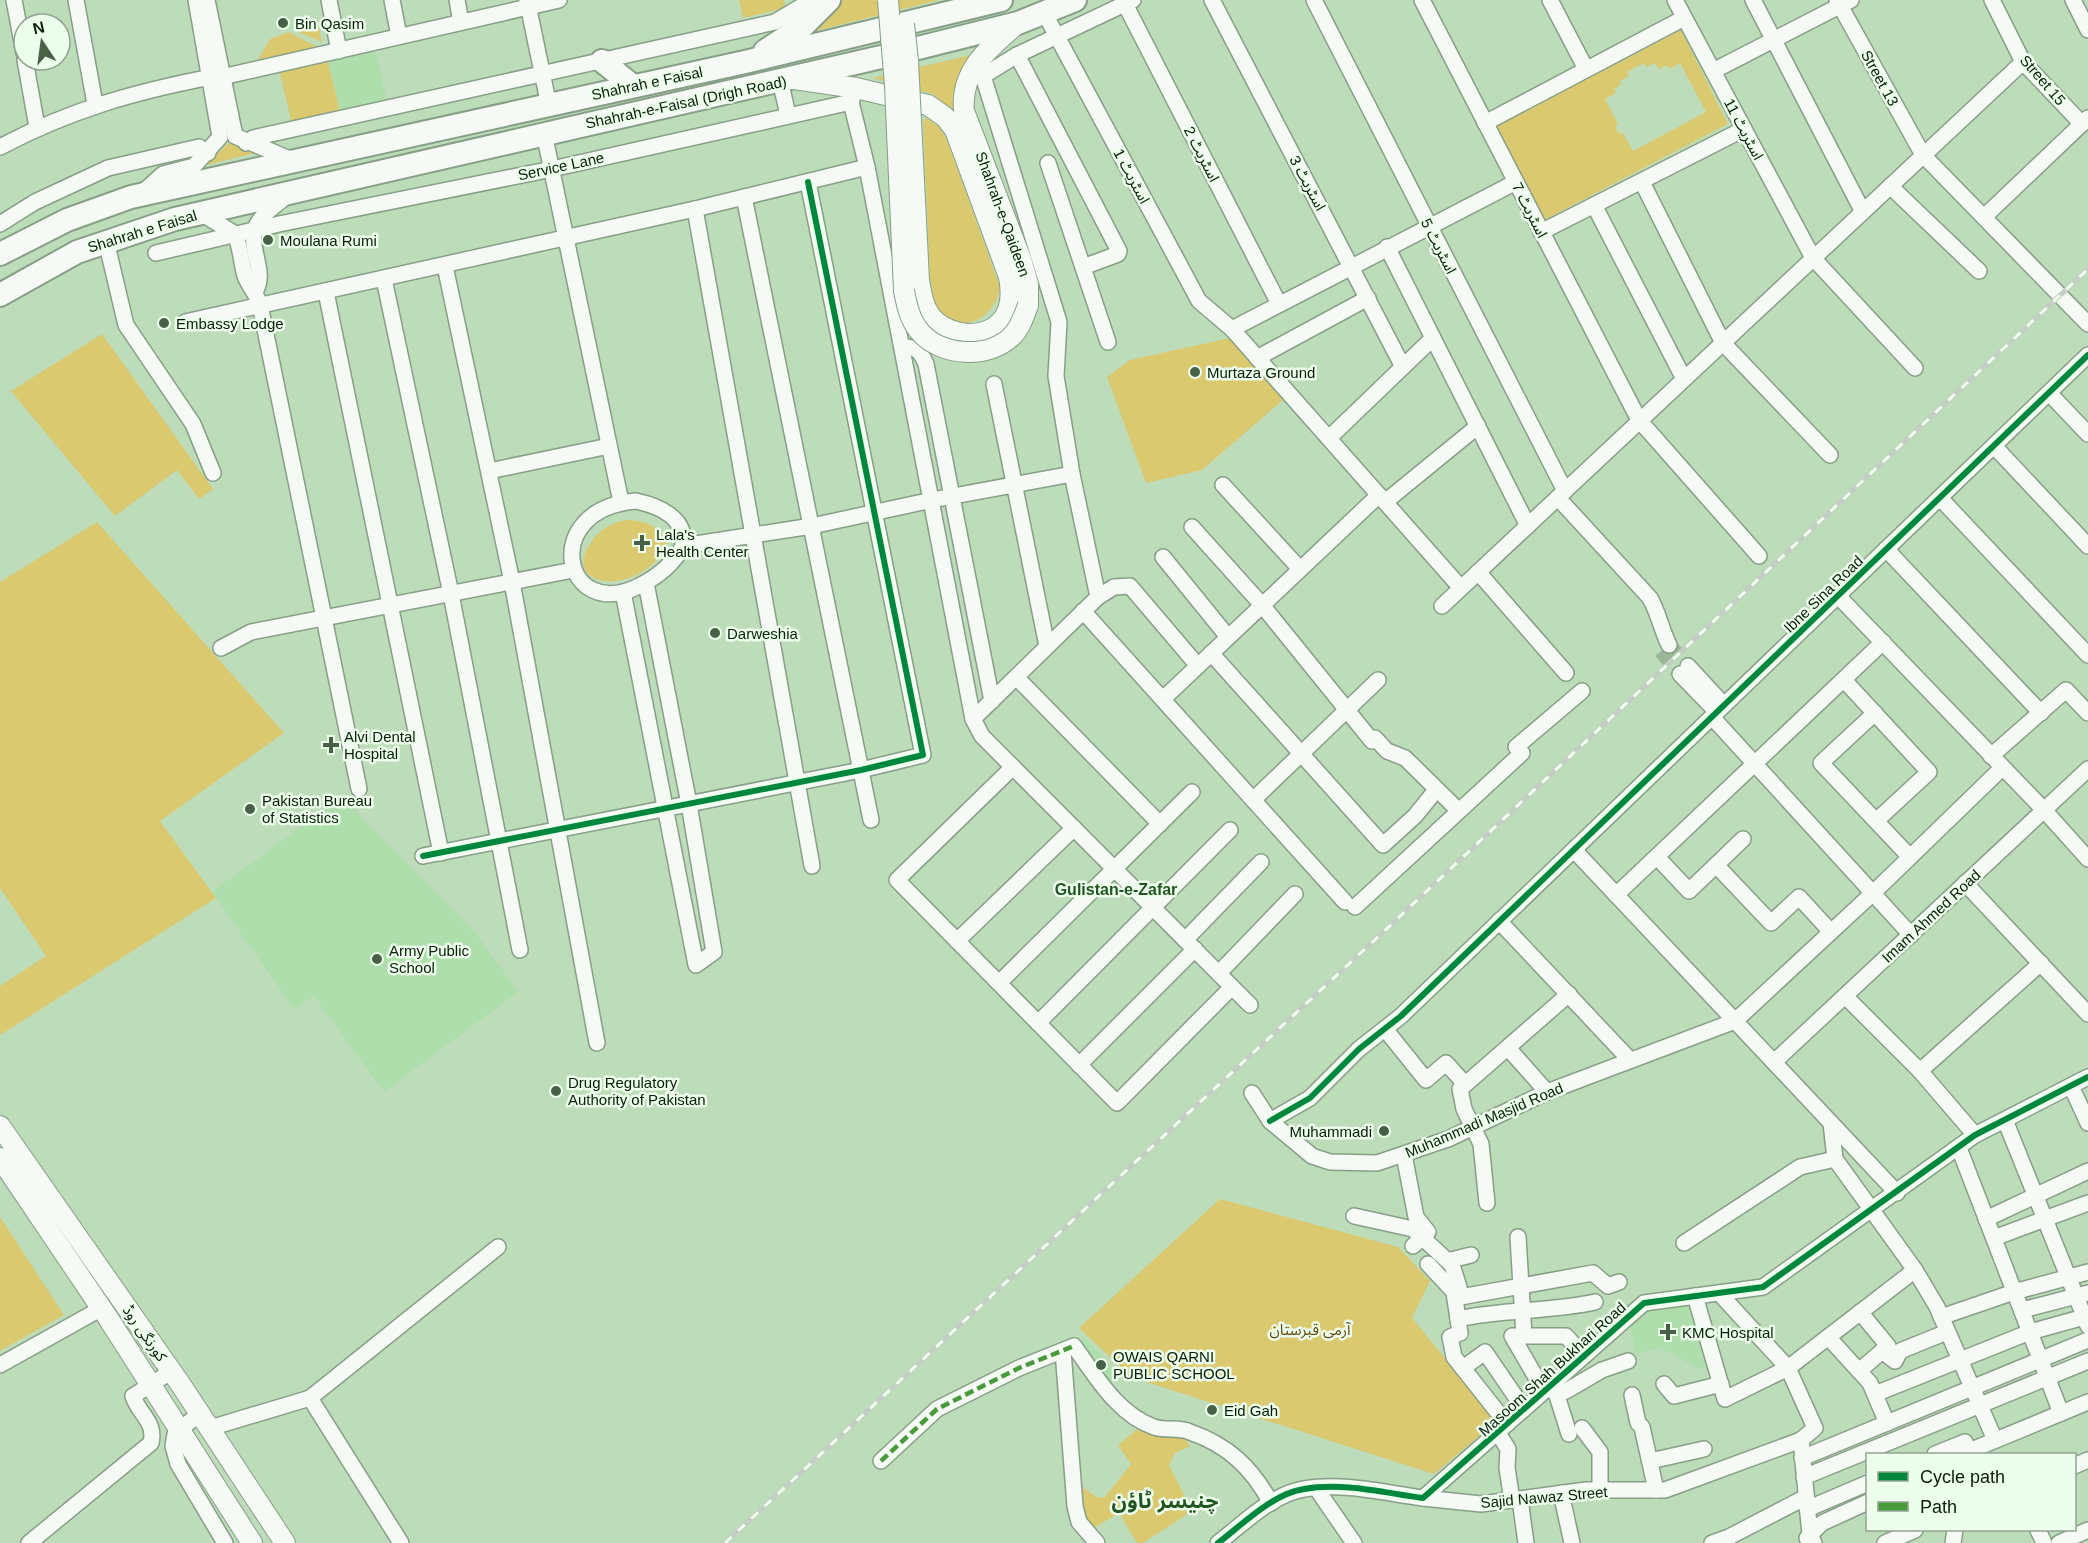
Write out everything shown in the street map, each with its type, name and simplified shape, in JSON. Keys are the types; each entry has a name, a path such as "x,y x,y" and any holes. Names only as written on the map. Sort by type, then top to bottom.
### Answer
{"highway":[{"path":"745,62 803,26 829,0"},
{"name":"Shahrah-e-Faisal (Drigh Road)","path":"745,62 973,3 1001,0"},
{"name":"Shahrah-e-Faisal (Drigh Road)","path":"293,191 785,80 1018,23 1075,0"},
{"path":"602,61 633,86"},
{"name":"Shahrah e Faisal","path":"549,106 745,62"},
{"path":"0,254 66,220 141,194 549,106"},
{"name":"Shahrah e Faisal","path":"0,295 77,252 106,241 201,213 293,191"}],"main road":[{"name":"Shahrah-e-Qaideen","path":"888,0 896,86 904,291 910,315 921,333 937,345 959,352 995,346 1011,338 1022,321 1028,294 1022,259 964,111 963,97 970,70 1018,23"},
{"name":"Shahrah-e-Qaideen","path":"785,80 854,95 928,105 945,117 955,130 1010,277 1011,293 1008,311 997,325 983,332 964,334 949,331 935,322 926,310 922,297 908,61 901,0"},
{"name":"کورنگی روڈ","path":"0,1126 172,1371 285,1543"},
{"name":"کورنگی روڈ","path":"0,1158 102,1308 252,1543"}],"street":[{"path":"76,0 95,104"},
{"path":"196,0 216,77 234,132 246,143 295,161"},
{"path":"141,194 163,174 194,166 208,153 220,136 207,0"},
{"path":"329,0 339,51"},
{"path":"392,0 399,36"},
{"path":"457,0 461,22"},
{"path":"0,147 37,127 95,104 139,91 339,51 461,22 527,3 558,0"},
{"path":"246,143 253,138 775,22 812,0"},
{"name":"اسٹریٹ 3","path":"1212,0 1403,367"},
{"name":"اسٹریٹ 5","path":"1314,0 1561,494 1650,598 1658,613 1665,648"},
{"name":"اسٹریٹ 7","path":"1422,0 1639,420 1759,556"},
{"path":"1550,0 1586,69"},
{"name":"اسٹریٹ 11","path":"1675,0 1813,258 1915,368"},
{"path":"1753,0 1863,212"},
{"name":"Street 15","path":"1992,0 2023,62 2085,121"},
{"path":"2073,0 2088,30"},
{"path":"1098,597 1072,474 1056,376 1059,322 983,76 1017,56 1129,2"},
{"name":"اسٹریٹ 2","path":"1129,2 1279,304"},
{"path":"1713,71 1843,2"},
{"name":"Street 13","path":"1843,2 1923,155 2088,324"},
{"path":"527,3 549,106"},
{"name":"اسٹریٹ 1","path":"1045,14 1199,301 1232,329 1461,588"},
{"path":"1485,123 1684,18"},
{"path":"1017,56 1119,250 1118,254 1083,267"},
{"path":"1442,606 2023,62"},
{"path":"27,72 37,127"},
{"path":"785,80 788,115"},
{"path":"854,95 973,719 982,736 1250,1005"},
{"name":"Service Lane","path":"156,253 235,234 552,169 788,115 854,95"},
{"path":"1983,217 2085,121"},
{"path":"1541,232 1744,129"},
{"path":"544,133 621,502"},
{"path":"0,224 35,202 108,168 199,147 208,153"},
{"path":"1048,162 1108,342"},
{"path":"185,322 258,298 326,292 695,209 867,167"},
{"path":"423,856 861,770 923,755 808,182"},
{"path":"1232,329 1516,182"},
{"path":"1642,182 1723,343 1830,455"},
{"path":"1890,186 1979,271"},
{"path":"293,191 261,220 255,230 260,282 258,298 359,789"},
{"path":"744,197 872,820"},
{"path":"1594,205 1684,379"},
{"path":"695,209 812,866"},
{"path":"201,213 235,234 249,285 258,298"},
{"path":"106,241 126,325 193,424 213,473"},
{"path":"1387,248 1528,526"},
{"path":"445,266 512,582 597,1043"},
{"path":"384,279 451,594 520,950"},
{"path":"326,292 392,605 441,853"},
{"path":"1257,358 1368,298"},
{"path":"1329,438 1433,338"},
{"path":"903,347 914,347 921,352 926,364 992,701"},
{"name":"Ibne Sina Road","path":"1270,1121 1310,1098 1359,1049 1385,1029 2088,356"},
{"path":"994,384 1017,484 1047,646"},
{"path":"2049,393 2088,434"},
{"path":"1162,699 1300,569 1382,498 1478,426"},
{"path":"489,471 609,446"},
{"path":"1994,446 2088,546"},
{"path":"683,546 873,515 932,500 1072,474"},
{"path":"1223,485 1300,569"},
{"path":"1940,498 2088,655"},
{"path":"636,501 663,510 681,528 683,546 671,563 646,583 623,592 608,594 593,590 583,583 573,570 572,554 581,526 593,513 621,502 636,501"},
{"path":"1192,527 1262,605 1372,741 1375,738 1387,751 1405,758 1458,810"},
{"path":"1886,549 2041,713"},
{"path":"1163,557 1228,637"},
{"path":"221,648 251,632 573,570"},
{"path":"1478,572 1566,673"},
{"path":"623,592 696,964 714,952 689,804 646,583"},
{"path":"973,719 1083,611 1098,597 1114,587 1130,586 1198,666"},
{"path":"1838,596 2044,810 2088,859"},
{"path":"1083,611 1350,905 1522,753 1516,747 1582,690"},
{"path":"1616,895 1883,642"},
{"path":"1211,653 1383,845 1415,816 1436,790"},
{"path":"1684,670 1718,712 1755,765 1911,935"},
{"path":"1016,678 1160,824"},
{"path":"1253,800 1378,680"},
{"path":"1844,680 1929,772 1876,821"},
{"path":"1735,1021 1910,857 2041,713 2066,690 2088,712"},
{"path":"1875,713 1821,763 1910,857"},
{"path":"1013,767 897,880 1079,1065 1117,1103 1232,987"},
{"name":"Imam Ahmed Road","path":"1774,1062 2087,772"},
{"path":"999,983 1192,792"},
{"path":"957,941 1074,828"},
{"path":"1038,1023 1230,830"},
{"path":"1657,857 1689,891 1743,839"},
{"path":"1574,850 1897,1193"},
{"path":"1079,1065 1190,944 1261,862"},
{"path":"1716,865 1771,923 1798,897 1831,932"},
{"path":"1965,884 2088,1014"},
{"path":"1219,973 1295,894"},
{"path":"1498,921 1630,1060"},
{"path":"1920,1071 2041,963"},
{"path":"1487,1203 1484,1154 1474,1126 1464,1109 1460,1089 1569,994"},
{"path":"1845,996 1920,1071 1976,1135"},
{"name":"Muhammadi Masjid Road","path":"1252,1093 1270,1121 1312,1156 1330,1162 1377,1163 1404,1155 1474,1126 1547,1092 1735,1021"},
{"path":"1385,1029 1426,1080 1446,1063 1465,1084"},
{"path":"1508,1048 1547,1092"},
{"name":"Masoom Shah Bukhari Road","path":"1424,1498 1524,1409 1551,1389 1584,1356 1644,1303 1764,1287 1976,1135 2088,1077"},
{"path":"2071,1086 2088,1123"},
{"path":"1875,1394 2030,1332 2087,1320 2082,1294 2068,1276 2005,1120"},
{"path":"1831,1123 1835,1159 1915,1270 1944,1324 1995,1440"},
{"path":"1959,1148 2061,1413"},
{"path":"1404,1155 1416,1217 1428,1232 1418,1242"},
{"path":"1684,1243 1800,1167 1835,1159"},
{"path":"1986,1219 2088,1171"},
{"path":"1994,1238 2088,1203"},
{"path":"1354,1216 1413,1229 1418,1242 1452,1265"},
{"path":"1518,1238 1524,1336"},
{"path":"225,1543 178,1464 173,1441 178,1429 205,1420 310,1398 498,1248"},
{"path":"1471,1255 1450,1260 1459,1287 1455,1295 1460,1333 1450,1337 1454,1357 1502,1428 1508,1449 1507,1468 1526,1543"},
{"path":"1428,1264 1455,1295"},
{"path":"1695,1296 1725,1399 1788,1368 1915,1270"},
{"path":"1882,1351 1895,1361 1900,1351 1944,1324 2014,1292 2088,1272"},
{"path":"1455,1295 1593,1273 1608,1286 1619,1282"},
{"path":"1719,1293 1788,1368 1815,1428 1801,1440 1809,1540"},
{"path":"2022,1310 2082,1294"},
{"path":"1458,1319 1523,1310 1566,1309 1595,1302"},
{"path":"0,1365 102,1308"},
{"path":"1859,1371 1888,1346 1860,1312"},
{"path":"1584,1356 1566,1336 1511,1337 1551,1389 1575,1431 1600,1452 1600,1490"},
{"path":"1828,1337 1870,1383 1887,1423"},
{"path":"1802,1458 2088,1340"},
{"path":"881,1461 937,1408 1019,1368 1074,1346 1112,1398 1153,1427 1189,1431 1227,1450 1244,1462 1271,1503"},
{"path":"1063,1351 1074,1506 1079,1522 1097,1543"},
{"path":"1463,1368 1485,1352 1524,1409"},
{"path":"1551,1389 1566,1391 1602,1370 1628,1361"},
{"path":"1804,1477 1979,1403 2088,1361"},
{"path":"29,1543 140,1455 151,1443 153,1430 148,1417 137,1409 133,1396 172,1371"},
{"path":"1664,1384 1674,1396 1721,1384"},
{"path":"1632,1395 1638,1422 1642,1427 1656,1490"},
{"path":"310,1398 401,1543"},
{"path":"1940,1453 1965,1442 1966,1453 2088,1402"},
{"name":"Sajid Nawaz Street","path":"1424,1498 1481,1504 1600,1490 1665,1490 1801,1440"},
{"path":"1650,1461 1704,1449"},
{"path":"140,1455 174,1452"},
{"path":"1712,1543 1807,1503 1866,1484"},
{"path":"1316,1488 1354,1543"},
{"path":"1225,1541 1271,1503 1303,1489 1354,1488 1424,1498"},
{"path":"1561,1493 1572,1543"},
{"path":"1809,1540 1822,1523 1866,1503"},
{"path":"1885,1543 1912,1531"},
{"path":"2059,1543 2082,1536"}],"shaded area":[{"path":"373,42 387,101 340,112 326,54"},
{"name":"Army Public School","path":"342,797 478,936 518,992 384,1092 314,996 294,1009 212,892"},
{"name":"KMC Hospital","path":"1695,1296 1715,1366 1699,1369 1661,1348 1636,1354 1628,1317 1644,1303"},
{"name":"OWAIS QARNI PUBLIC SCHOOL","path":"1085,1338 1118,1373 1109,1386 1076,1344"}],"green space":[{"path":"739,0 784,0 786,8 743,18"},
{"path":"839,0 939,0 811,32"},
{"path":"306,17 308,22 317,19 322,42 300,33 297,20"},
{"path":"1681,30 1728,124 1544,220 1497,126","holes":["1644,63 1646,67 1655,63 1659,69 1667,65 1669,69 1680,63 1706,112 1633,151 1623,133 1619,134 1615,126 1618,124 1605,99 1616,93 1614,89 1621,85 1620,81 1629,76 1627,72"]},
{"path":"289,32 317,47 258,60 270,39"},
{"path":"326,54 340,112 292,124 278,65"},
{"path":"971,55 958,80 957,115 933,94 873,78"},
{"path":"927,118 940,128 947,140 1000,287 990,310 984,316 969,323 952,321 936,311 930,277 923,121"},
{"path":"229,143 255,153 203,166"},
{"path":"102,334 213,489 199,499 177,470 115,516 11,391"},
{"path":"1239,336 1290,394 1202,470 1146,483 1107,377 1130,360"},
{"path":"625,520 650,525 660,532 668,544 656,561 640,573 624,580 607,581 594,578 585,570 584,558 591,542 606,528"},
{"path":"97,522 284,733 160,821 216,898 0,1035 0,986 46,956 0,888 0,582"},
{"name":"آرمی قبرستان","path":"1220,1199 1398,1247 1430,1281 1412,1318 1497,1421 1434,1474 1131,1377 1079,1328"},
{"path":"0,1217 64,1315 0,1351"},
{"path":"1146,1422 1194,1433 1186,1440 1190,1446 1175,1453 1169,1465 1192,1511 1143,1543 1137,1543 1119,1513 1087,1532 1074,1481 1098,1498 1105,1497 1131,1464 1118,1445"}],"tunnel":[{"path":"1669,645 1688,666"},
{"path":"1661,651 1680,674"}],"railway":[{"path":"725,1543 1379,936 2088,269"}],"marked path":[{"path":"881,1461 937,1409 1019,1368 1074,1346"}],"cycle path":[{"path":"423,856 861,770 923,755 808,182"},
{"path":"1270,1121 1310,1098 1359,1049 1401,1016 2088,355"},
{"path":"1218,1543 1269,1503 1304,1489 1348,1487 1423,1498 1644,1303 1763,1287 1975,1135 2088,1077"}],"place":[{"name":"Bin Qasim","path":"283,23"},
{"name":"Moulana Rumi","path":"268,240"},
{"name":"Embassy Lodge","path":"164,323"},
{"name":"Murtaza Ground","path":"1195,372"},
{"name":"Lala's Health Center","path":"642,543"},
{"name":"Darweshia","path":"715,633"},
{"name":"Alvi Dental Hospital","path":"331,745"},
{"name":"Pakistan Bureau of Statistics","path":"250,809"},
{"name":"Army Public School","path":"377,959"},
{"name":"Drug Regulatory Authority of Pakistan","path":"556,1091"},
{"name":"Muhammadi","path":"1384,1131"},
{"name":"KMC Hospital","path":"1668,1332"},
{"name":"OWAIS QARNI PUBLIC SCHOOL","path":"1101,1365"},
{"name":"Eid Gah","path":"1212,1410"}],"district":[{"name":"Gulistan-e-Zafar","path":"1116,889"},
{"name":"چنیسر ٹاؤن","path":"1165,1500"}]}
